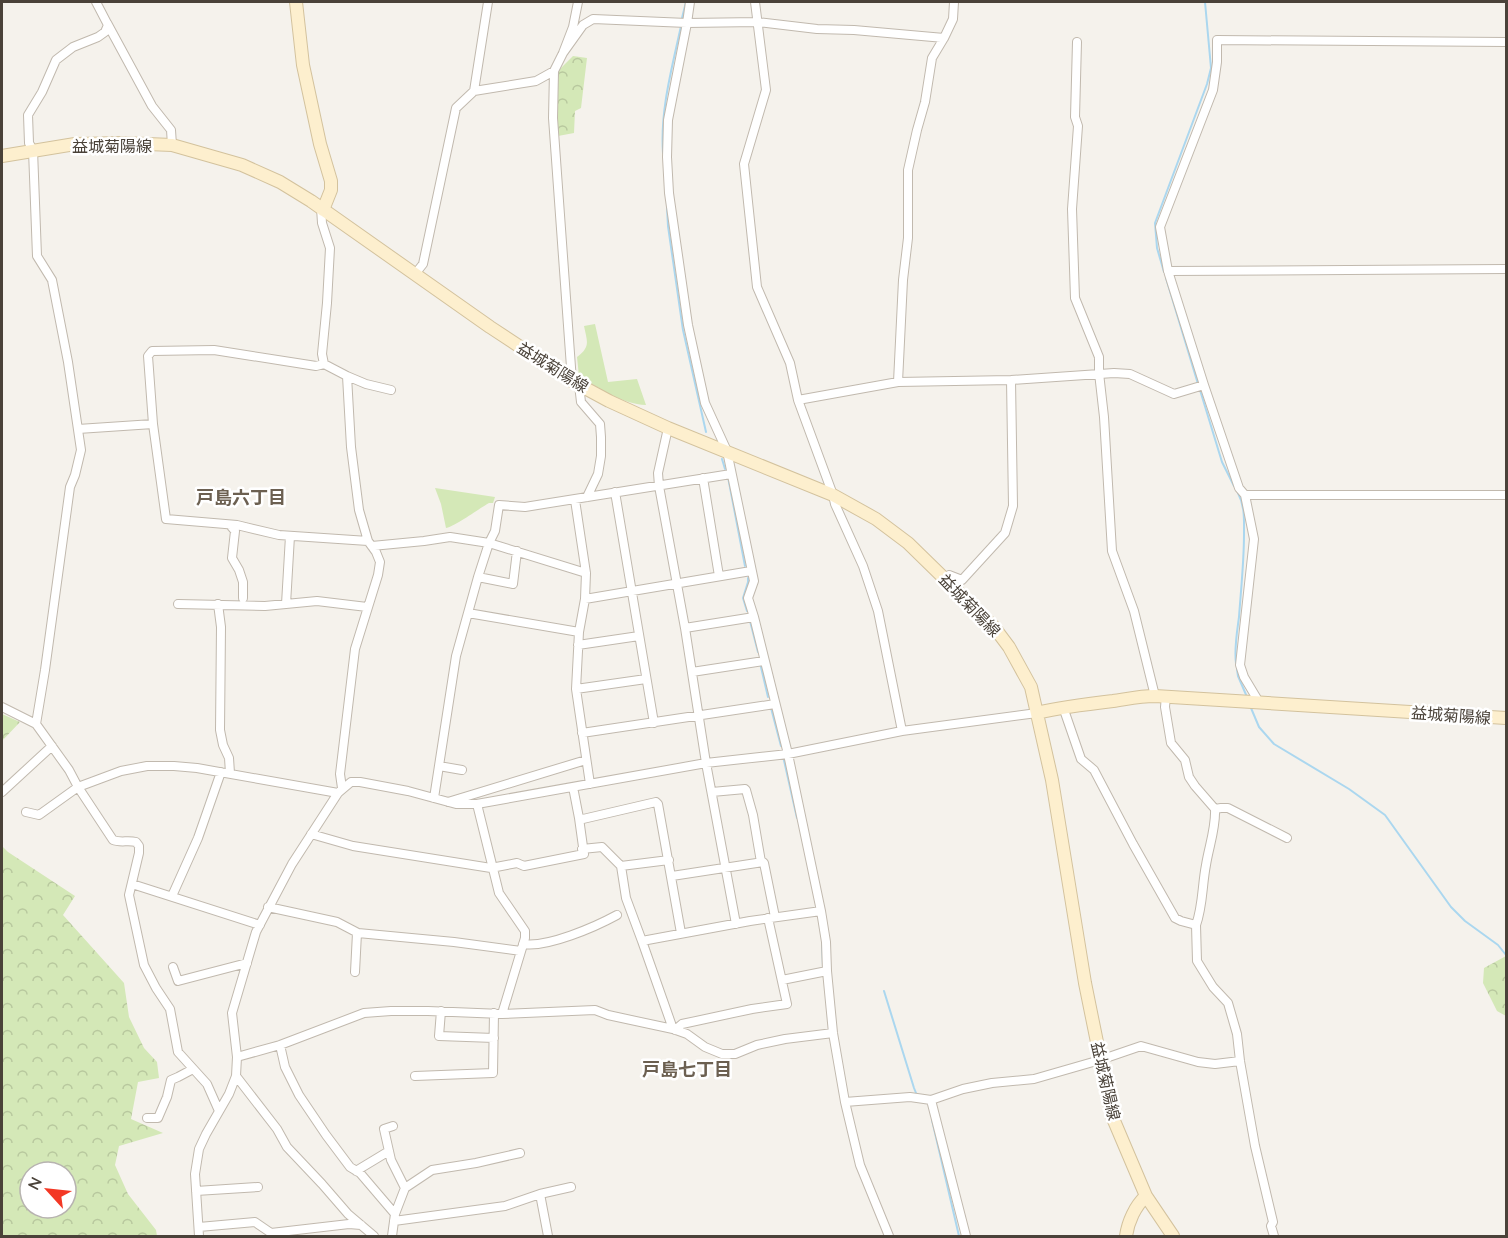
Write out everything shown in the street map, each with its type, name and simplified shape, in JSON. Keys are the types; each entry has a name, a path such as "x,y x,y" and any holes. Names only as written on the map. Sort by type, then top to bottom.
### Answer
{"main road":[{"path":"296,2 303,65 320,144 331,181 331,190 322,209"},
{"name":"益城菊陽線","path":"2,156 95,143 172,146 242,165 280,182 311,201 490,327 575,383 668,428 833,495 876,519 908,543 994,627 1009,647 1031,687 1052,780 1085,983 1112,1116 1146,1196 1173,1236"},
{"name":"益城菊陽線","path":"1037,713 1134,697 1161,696 1506,718"},
{"path":"1126,1236 1134,1211 1146,1196"}],"street":[{"path":"96,2 152,106 171,130 172,146"},
{"path":"474,91 488,2"},
{"path":"578,2 573,27 554,71 553,118 575,383 581,402 600,424 601,456 598,474 587,497"},
{"path":"690,2 668,120 667,157 669,193 688,325 705,403 726,451 753,581 748,598 788,754 821,911 826,942 833,1033 845,1102 860,1165 889,1236"},
{"path":"755,2 766,90 744,164 757,287 790,363 798,400 835,504 863,566 878,611 902,731"},
{"path":"898,382 903,280 908,238 909,170 917,130 926,102 932,58 952,19 954,2"},
{"path":"563,52 583,26 593,19 687,23 758,22 817,29 944,38"},
{"path":"36,724 70,487 81,450 68,362 52,280 37,256 33,150 29,143 28,115 42,92 56,60 73,47 105,32 108,25 106,23"},
{"path":"1252,702 1240,664 1254,539 1245,495 1239,488 1200,386 1168,271 1160,227 1213,90 1217,40 1506,42"},
{"path":"1077,42 1075,117 1078,126 1072,209 1073,268 1075,297 1099,357 1112,551 1165,707 1171,743 1185,760 1195,786 1215,809 1213,836 1196,925 1197,962 1228,1003 1237,1034 1255,1146 1273,1222 1271,1226 1274,1236"},
{"path":"414,274 423,264 456,108 474,91 536,81 554,71"},
{"path":"322,209 322,223 330,248 322,354 324,364"},
{"path":"1168,271 1506,269"},
{"path":"392,390 366,384 324,364 316,366 214,350 152,351 148,356 153,424 166,519 198,525 230,525 279,535 370,544 450,537 489,543 586,573"},
{"path":"798,400 898,382 1011,380 1099,373 1130,374 1174,394 1200,386"},
{"path":"340,790 355,649 380,562 370,544 359,510 351,447 347,375"},
{"path":"945,579 949,575 962,580 1005,533 1013,506 1011,380"},
{"path":"78,429 153,424"},
{"path":"668,428 658,473 659,486 736,924"},
{"path":"434,798 456,656 478,577 495,531 499,505 525,507 730,474"},
{"path":"703,478 719,576"},
{"path":"615,492 654,723"},
{"path":"1245,495 1506,495"},
{"path":"575,500 586,573 585,599 579,632 576,689 590,784"},
{"path":"230,525 235,531 232,558 243,582 243,598"},
{"path":"286,604 290,536"},
{"path":"478,577 513,584 517,551"},
{"path":"585,599 751,572"},
{"path":"178,604 265,606 318,601 367,607"},
{"path":"172,897 229,758 220,730 221,627 218,604"},
{"path":"468,613 579,632"},
{"path":"685,628 754,617"},
{"path":"578,645 639,636"},
{"path":"692,672 764,661"},
{"path":"576,689 646,679"},
{"path":"582,733 775,704"},
{"path":"2,707 36,724 69,770 78,788 113,840 132,841 139,846 129,896 144,965 170,1009 178,1052 207,1084 219,1111"},
{"path":"1063,707 1081,759 1094,770 1175,918 1196,925"},
{"path":"361,1225 349,1224 271,1233 255,1222 199,1232 195,1174 199,1149 229,1094 236,1076 237,1057 232,1013 260,925 292,864 340,790 351,782 360,782 408,791 456,804 477,804 706,763 788,754 902,731 1037,713"},
{"path":"2,792 52,746"},
{"path":"447,802 586,760"},
{"path":"439,766 462,770"},
{"path":"26,812 42,814 78,788 135,767 197,768 340,790"},
{"path":"311,834 353,846 491,868 517,863 524,866 584,854 573,787"},
{"path":"674,1029 682,1024 787,1004 771,918 764,863 761,862 746,790 712,792"},
{"path":"579,818 656,802 658,804 681,933"},
{"path":"415,1076 493,1073 494,1038 498,1013 522,948 525,931 499,893 477,804"},
{"path":"1215,809 1228,808 1287,838"},
{"path":"582,849 602,847 621,866 626,898 674,1029"},
{"path":"621,866 669,860"},
{"path":"672,876 761,862"},
{"path":"132,884 260,925"},
{"path":"268,907 338,922 357,933 522,948 544,944 602,923 617,915"},
{"path":"642,941 821,911"},
{"path":"355,972 357,933"},
{"path":"173,967 178,981 247,963"},
{"path":"782,980 827,971"},
{"path":"237,1057 280,1045 364,1013 391,1011 498,1013 595,1010 608,1015 674,1029 687,1034 714,1052 722,1054 735,1054 757,1045 785,1039 833,1033"},
{"path":"441,1011 439,1036 494,1038"},
{"path":"280,1045 285,1067 299,1095 350,1167 360,1173 394,1217"},
{"path":"845,1102 910,1097 931,1100 963,1089 992,1083 1034,1079 1141,1046 1198,1062 1215,1064 1240,1061"},
{"path":"147,1118 158,1118 171,1080 193,1069"},
{"path":"236,1076 277,1129 287,1147 348,1214 374,1236"},
{"path":"931,1100 966,1236"},
{"path":"393,1126 384,1129 391,1160 405,1188"},
{"path":"356,1171 389,1151"},
{"path":"392,1236 394,1217 405,1188 432,1170 520,1153"},
{"path":"196,1191 258,1187"},
{"path":"394,1217 505,1206 540,1194 571,1187"},
{"path":"540,1194 548,1236"}],"green space":[{"path":"573,56 587,58 581,108 575,111 574,133 558,136 554,75"},
{"path":"595,324 608,382 637,379 646,405 620,399 579,376 577,357 587,343 584,326"},
{"path":"435,488 495,497 493,503 489,503 446,528"},
{"path":"2,714 20,722 2,741"},
{"path":"2,846 75,896 63,915 124,983 129,1017 144,1048 157,1062 159,1078 138,1082 131,1119 163,1133 119,1146 115,1165 128,1194 156,1230 157,1236 2,1236"},
{"path":"1506,956 1506,1016 1497,1011 1483,983 1484,968"}],"waterway":[{"path":"682,18 686,2"},
{"path":"1164,272 1157,248 1155,223 1211,68 1205,2"},
{"path":"663,153 665,105 681,26"},
{"path":"667,207 683,330 706,432"},
{"path":"1166,278 1198,384"},
{"path":"1200,390 1222,462 1234,486"},
{"path":"722,459 725,469"},
{"path":"728,477 745,566"},
{"path":"1236,663 1244,534 1243,508 1238,493"},
{"path":"747,611 743,598 748,578"},
{"path":"750,621 758,652"},
{"path":"760,663 768,697"},
{"path":"1237,669 1247,697"},
{"path":"771,708 781,746"},
{"path":"1251,708 1259,727 1274,744 1349,789 1385,815 1451,907 1465,921 1498,945 1506,955"},
{"path":"783,756 797,818"},
{"path":"822,940 823,967"},
{"path":"884,991 916,1093"},
{"path":"932,1120 959,1236"}],"district":[{"name":"戸島六丁目","path":"241,497"},
{"name":"戸島七丁目","path":"687,1069"}]}
